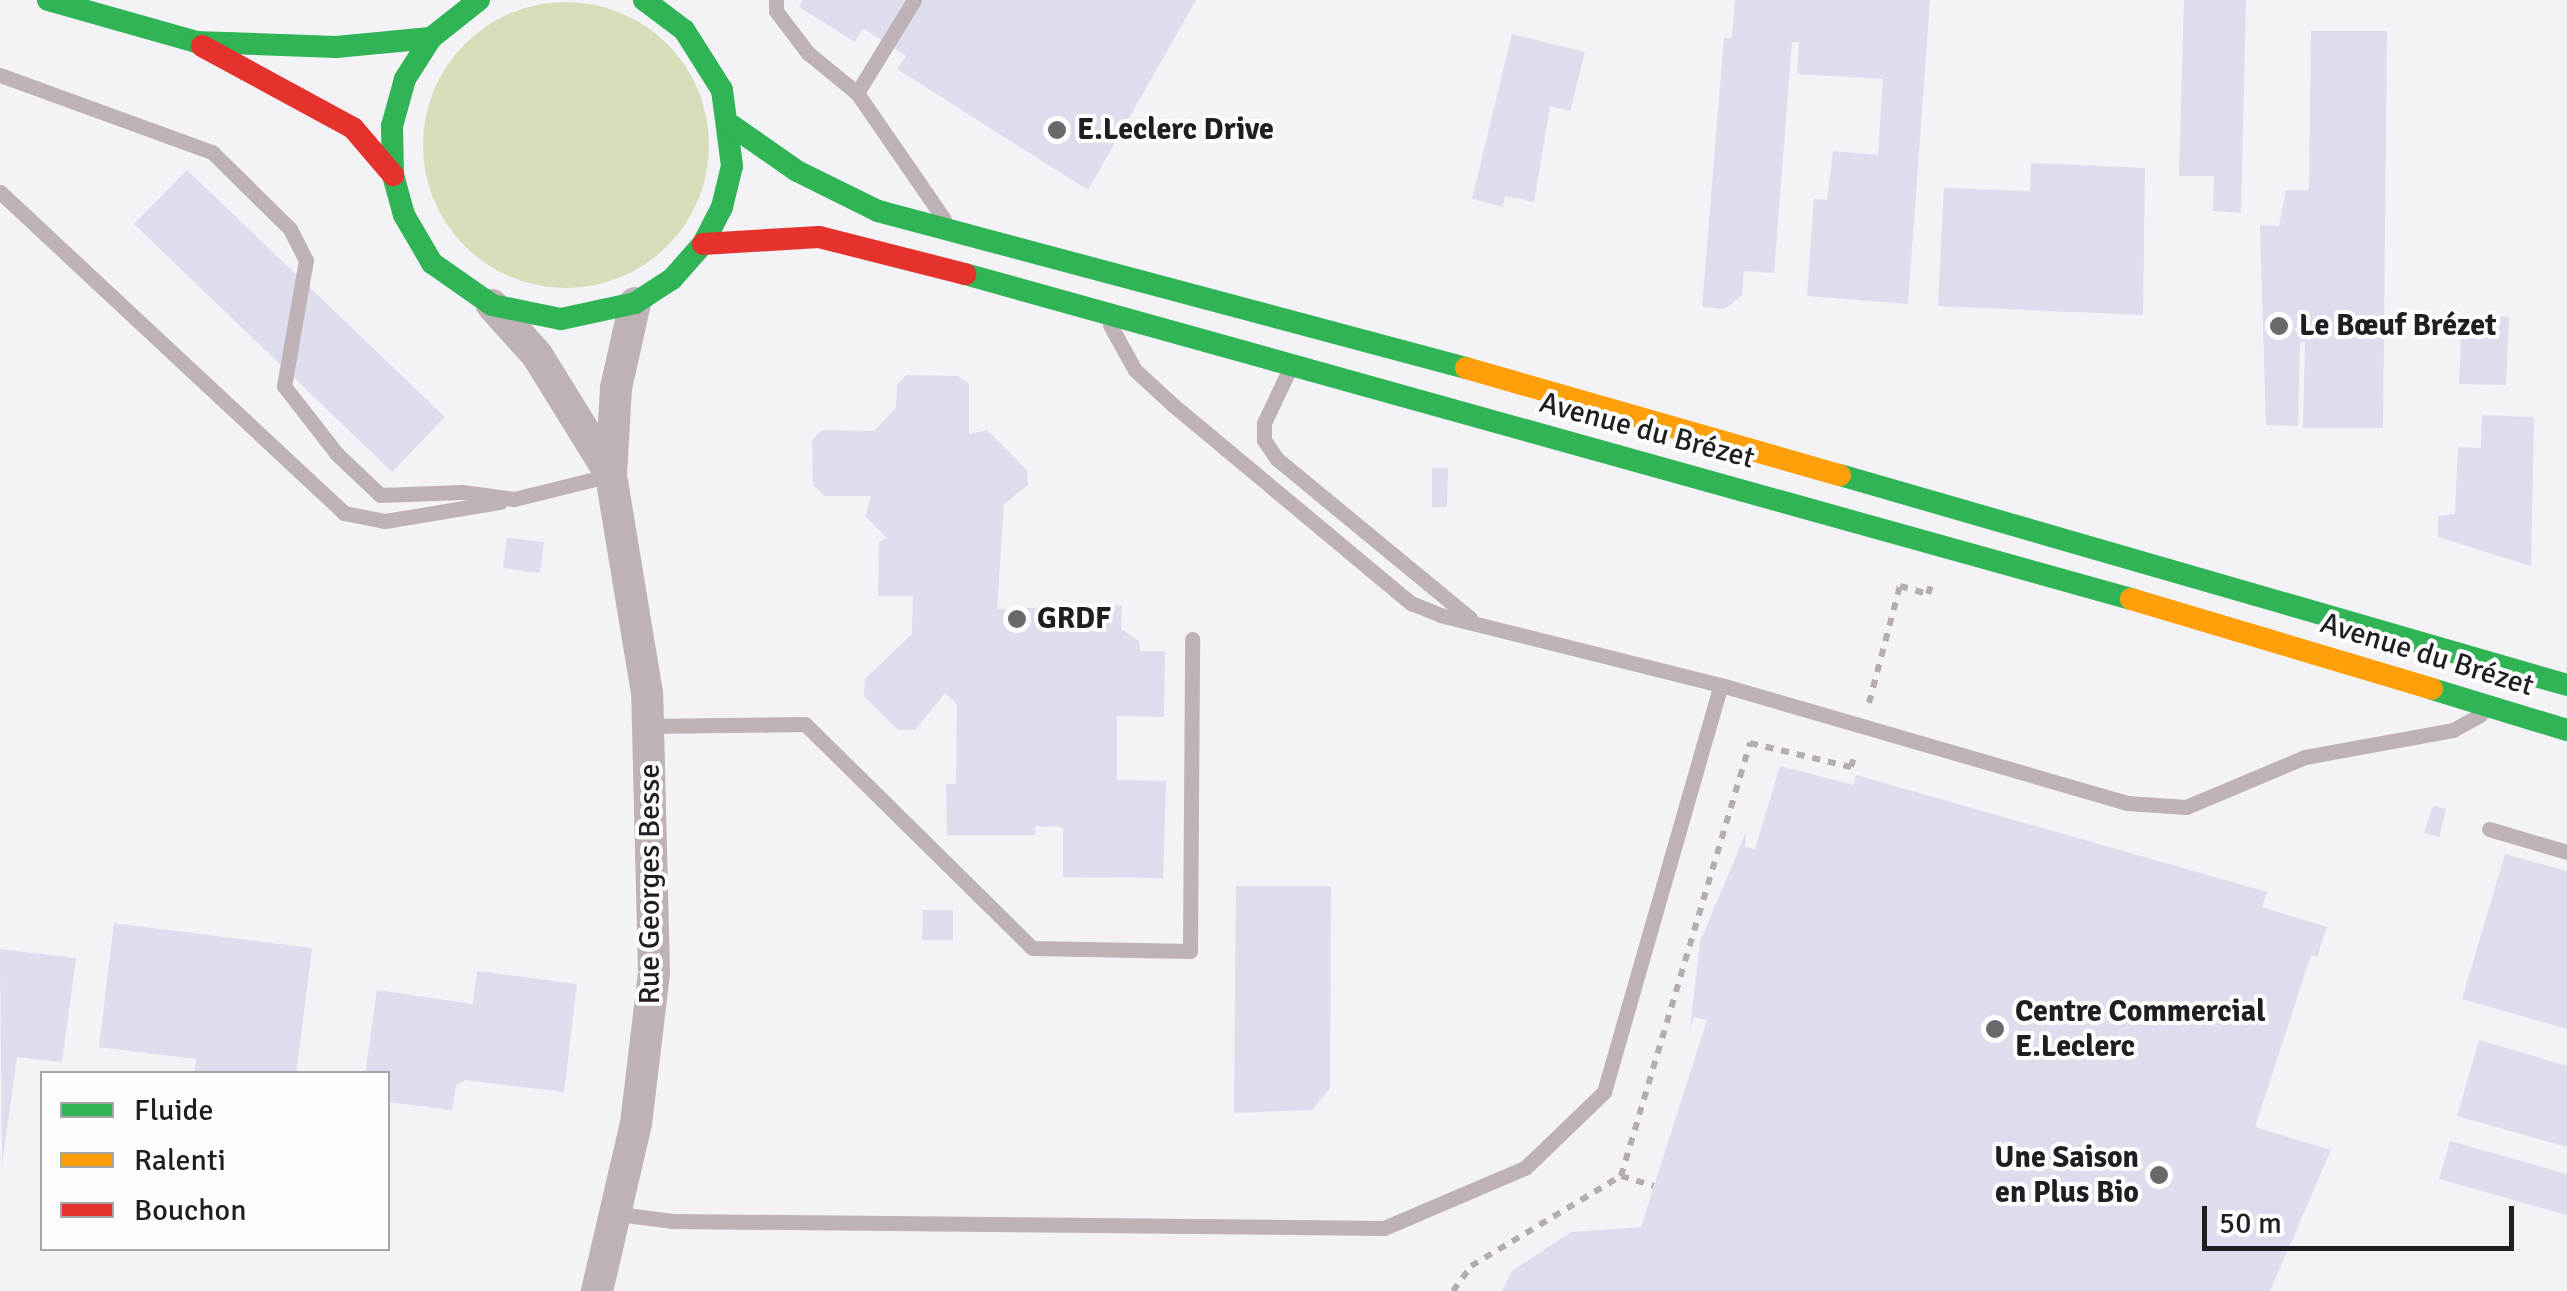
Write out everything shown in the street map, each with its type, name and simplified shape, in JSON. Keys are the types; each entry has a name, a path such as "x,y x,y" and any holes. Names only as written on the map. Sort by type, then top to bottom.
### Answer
{"street":[{"path":"48,0 196,42 353,128 392,175"},
{"path":"479,0 431,38 405,79 392,126 392,175 404,215 432,263 492,305 561,319 635,303 672,279 703,244 732,166 731,125 722,90 685,15 644,0"},
{"path":"196,42 336,47 431,38"},
{"name":"Avenue du Brézet","path":"731,125 833,190 952,231 1516,381 2567,685"},
{"name":"Avenue du Brézet","path":"703,244 819,237 1100,308 1944,543 2567,730"},
{"name":"Rue Georges Besse","path":"596,1291 618,1214 654,972 649,726 611,475 616,388 635,303"},
{"name":"Rue Georges Besse","path":"492,305 537,355 611,475"}],"lane":[{"path":"776,0 776,11 808,53 857,93 952,231"},
{"path":"857,93 914,0"},
{"path":"0,75 212,152 290,229 306,260 284,386 337,454 380,495 462,492 514,500"},
{"path":"0,192 344,514 385,521 514,500 611,475"},
{"path":"1100,308 1135,370 1411,603 1721,685 2127,803 2186,807 2305,757 2453,730 2496,706"},
{"path":"1294,363 1264,423 1264,440 1276,459 1470,618"},
{"path":"649,726 805,724 1032,948 1190,950 1192,639"},
{"path":"618,1214 673,1221 1384,1228 1525,1168 1604,1092 1721,685"},
{"path":"2489,829 2567,852"}],"path":[{"path":"1453,1291 1471,1266 1620,1176 1703,916 1750,743 1851,767 1900,586 1928,594 1944,543"},
{"path":"1620,1176 1654,1186"}],"green space":[{"path":"566,2 594,4 621,13 646,26 667,44 685,65 698,90 707,117 707,173 698,200 685,225 667,246 646,264 621,277 594,286 566,288 538,286 511,277 486,264 465,246 447,225 434,200 425,173 423,145 425,117 434,90 447,65 465,44 486,26 511,13 538,4"}],"building":[{"name":"E.Leclerc Drive","path":"803,0 1196,0 1088,190 897,69 906,56 863,28 855,42 799,7"},
{"path":"1735,0 1930,0 1908,304 1807,296 1814,199 1827,200 1833,151 1878,155 1883,79 1797,74 1799,42 1792,42 1774,273 1744,271 1742,295 1725,309 1702,307 1724,38 1732,38"},
{"path":"2184,0 2246,0 2241,213 2213,211 2214,176 2179,176"},
{"path":"2311,31 2387,31 2383,428 2303,428 2305,342 2300,342 2298,426 2266,425 2260,225 2279,226 2286,190 2309,190"},
{"path":"1512,34 1585,52 1570,111 1550,106 1534,202 1505,196 1503,207 1472,199"},
{"path":"2031,163 2145,168 2143,315 1938,306 1944,188 2030,191"},
{"path":"187,170 445,417 392,472 134,224"},
{"path":"2462,316 2509,317 2506,385 2459,384"},
{"name":"GRDF","path":"906,375 958,376 969,384 969,434 987,430 1027,470 1028,485 1004,504 997,609 1122,605 1121,629 1139,641 1140,651 1165,651 1164,717 1117,716 1117,780 1166,781 1163,878 1063,877 1063,827 1035,826 1035,835 947,835 946,784 956,784 957,704 945,693 915,730 898,730 864,696 865,679 912,634 913,596 878,596 879,542 887,538 865,516 871,496 825,496 813,485 812,440 822,430 874,431 896,408 897,385"},
{"path":"2482,415 2534,417 2531,566 2438,537 2438,516 2455,514 2458,447 2481,448"},
{"path":"1432,468 1448,468 1447,507 1432,507"},
{"path":"507,538 544,542 540,573 503,568"},
{"name":"Centre Commercial E.Leclerc","path":"1780,766 1854,785 1856,775 2267,892 2262,907 2327,927 2317,957 2311,955 2255,1127 2331,1150 2270,1291 1502,1291 1512,1271 1571,1232 1641,1227 1707,1020 1694,1017 1690,1028 1700,942 1746,832 1745,847 1755,849"},
{"path":"2433,806 2446,809 2439,837 2424,833"},
{"path":"2505,854 2567,871 2567,1029 2462,999"},
{"path":"1236,886 1331,886 1330,1088 1312,1110 1234,1113"},
{"path":"923,910 953,910 953,940 922,940"},
{"path":"114,923 312,948 296,1071 194,1071 196,1059 99,1047"},
{"path":"0,949 76,958 62,1062 17,1057 2,1165"},
{"path":"477,971 577,984 564,1092 465,1080 456,1086 452,1110 390,1102 390,1071 365,1071 377,990 473,1004"},
{"path":"2479,1040 2567,1066 2567,1147 2457,1116"},
{"path":"2450,1141 2567,1174 2567,1215 2439,1179"}],"traffic: fast":[{"path":"48,0 196,42 336,47 431,38"},
{"path":"479,0 431,38 405,79 392,126 393,175 404,215 432,263 492,305 561,319 635,303 672,279 703,244 722,207 732,166 722,90 684,30 644,0"},
{"path":"731,125 797,171 878,211 1466,368"},
{"path":"965,274 2131,599"},
{"path":"1840,475 2567,685"},
{"path":"2432,689 2567,730"}],"traffic: slow":[{"path":"1466,368 1840,475"},
{"path":"2131,599 2432,689"}],"traffic: jam":[{"path":"202,46 353,128 393,175"},
{"path":"703,244 819,237 965,274"}],"place":[{"name":"E.Leclerc Drive","path":"1057,130"},
{"name":"Le Bœuf Brézet","path":"2279,326"},
{"name":"GRDF","path":"1017,619"},
{"name":"Centre Commercial E.Leclerc","path":"1995,1029"},
{"name":"Une Saison en Plus Bio","path":"2159,1175"}]}
